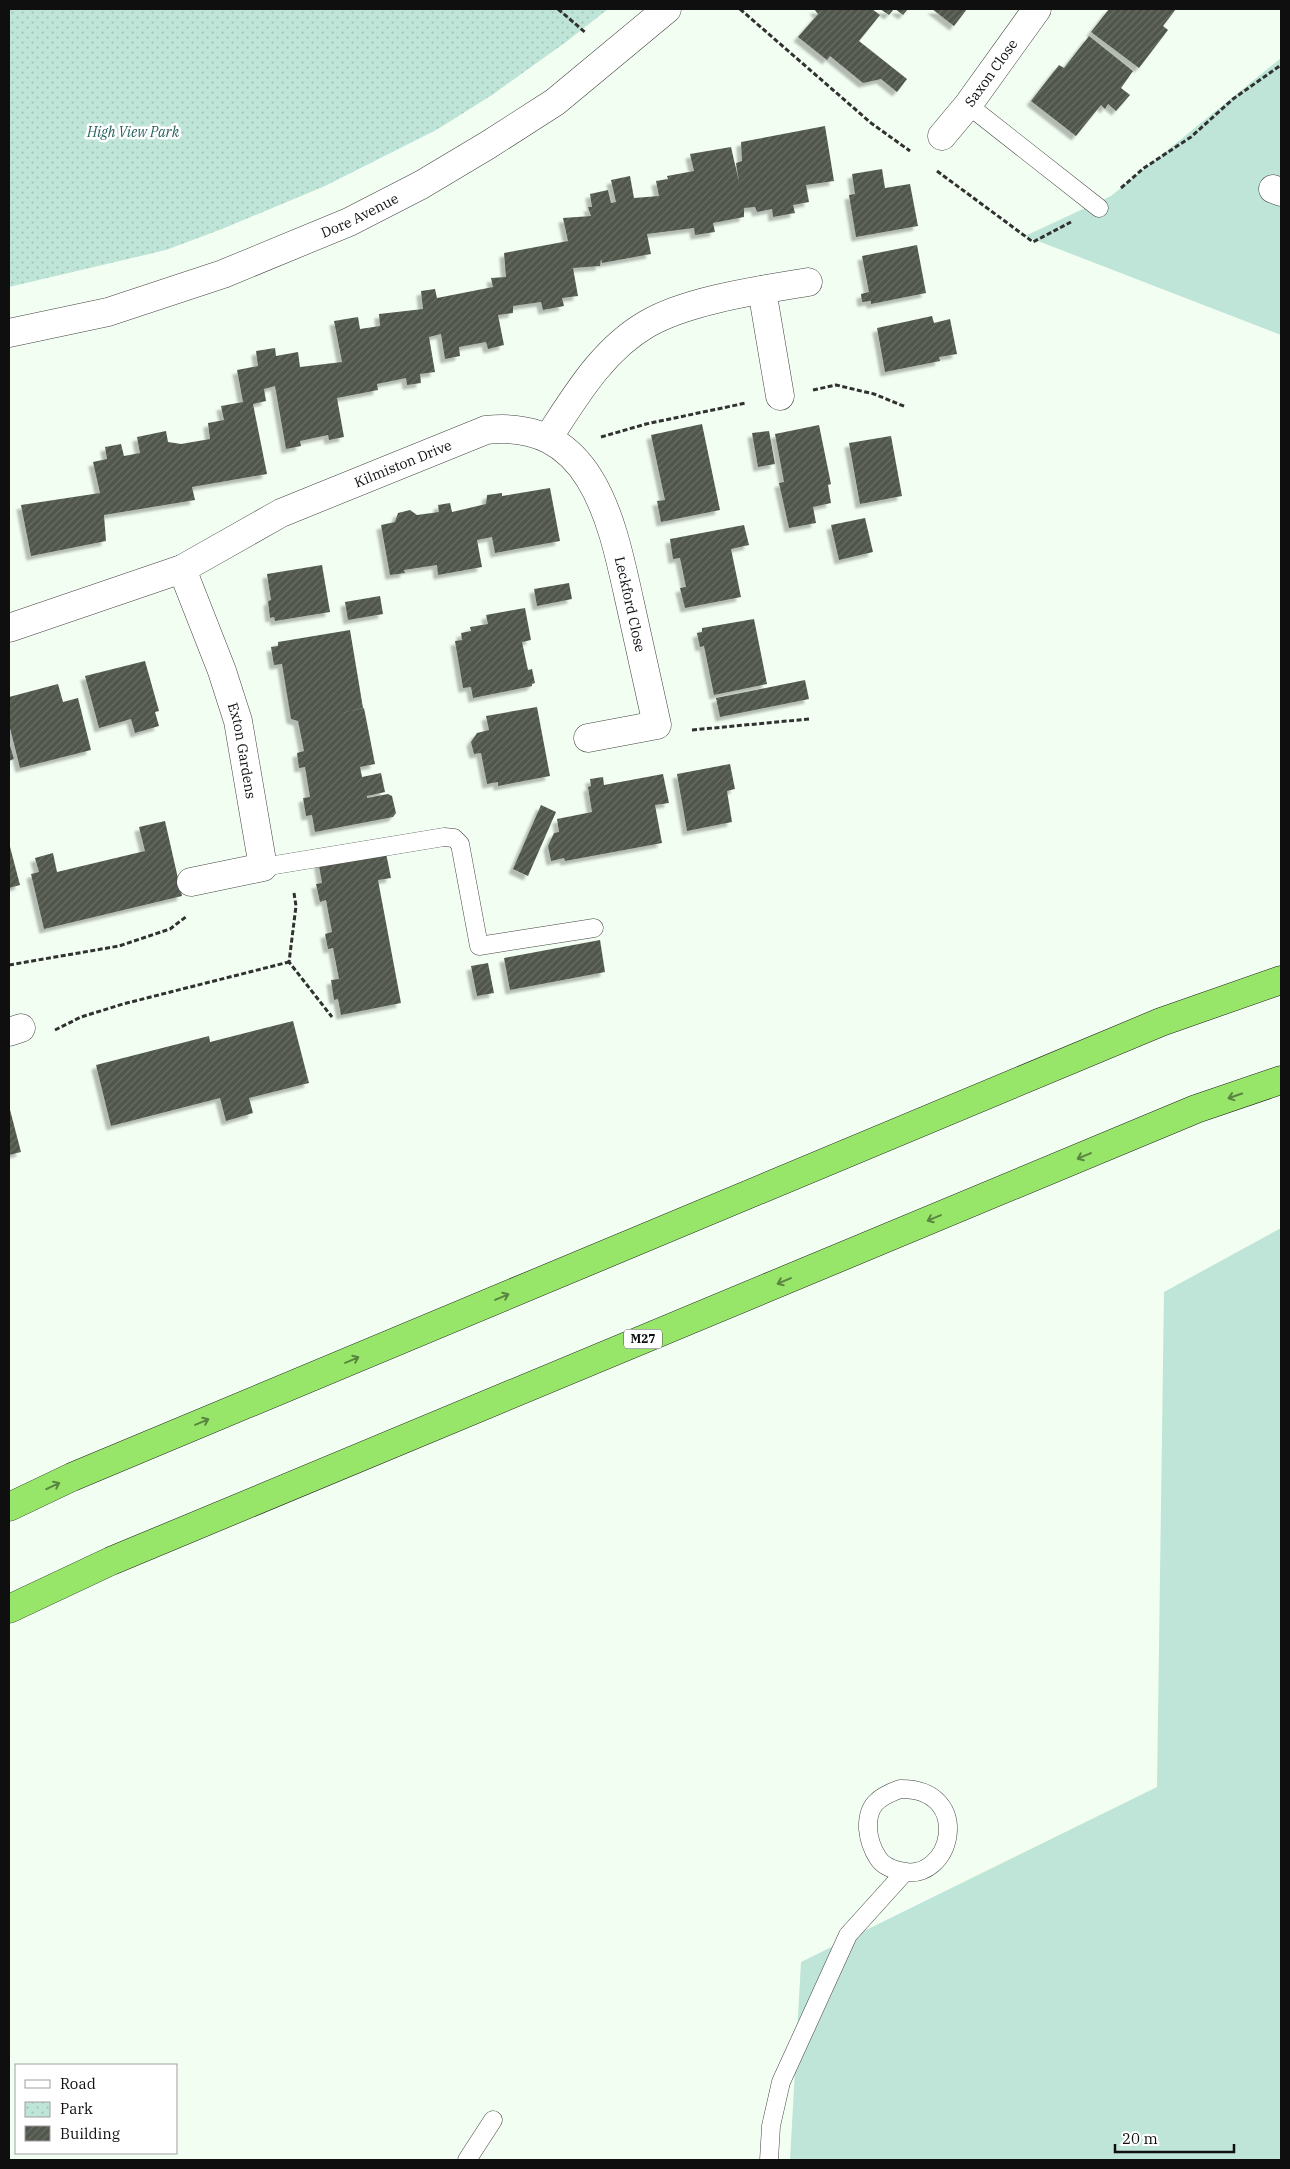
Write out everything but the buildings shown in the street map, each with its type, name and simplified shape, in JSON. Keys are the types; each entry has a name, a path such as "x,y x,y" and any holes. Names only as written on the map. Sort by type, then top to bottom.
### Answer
{"highway":[{"path":"9,1507 72,1477 1161,1022 1281,980"},
{"name":"M27","path":"9,1608 111,1560 1196,1109 1281,1080"}],"street":[{"name":"Dore Avenue","path":"9,333 108,312 223,274 349,222 421,185 555,102 667,9"},
{"name":"Saxon Close","path":"942,136 968,105 1037,9"},
{"path":"559,446 583,385 615,348 646,324 679,309 762,290 808,282"},
{"path":"762,290 780,396"},
{"name":"Kilmiston Drive","path":"9,628 182,569 281,513 486,430 505,428 530,432 559,446"},
{"name":"Leckford Close","path":"559,446 582,466 594,485 615,535 657,725"},
{"name":"Exton Gardens","path":"182,569 222,672 238,720 276,865"},
{"path":"588,738 657,725"},
{"path":"190,882 276,865"}],"lane":[{"path":"968,105 1099,208"},
{"path":"276,865 444,837 454,838 460,844 479,946 594,928"},
{"path":"769,2160 771,2126 780,2082 848,1935 904,1873 918,1871 931,1865 941,1855 947,1842 949,1828 946,1814 927,1793 913,1789 900,1789 887,1794 869,1810 868,1822 872,1851 881,1862 891,1869 904,1873"},
{"path":"467,2160 493,2120"}],"path":[{"path":"1234,100 1281,64"},
{"path":"559,446 588,441 638,427 836,385 874,394 906,407"},
{"path":"657,725 681,731 809,719"},
{"path":"276,865 296,906 289,962 332,1017"},
{"path":"9,965 120,946 170,929 194,910 190,882"},
{"path":"15,1030 27,1045 81,1017 123,1004 289,962"}],"green space":[{"name":"High View Park","path":"9,9 608,9 492,95 438,129 325,186 166,250 9,287"},
{"path":"1281,58 1281,335 1025,236 1111,196"},
{"path":"1281,1228 1281,2160 790,2160 801,1962 1157,1787 1164,1292"}]}
